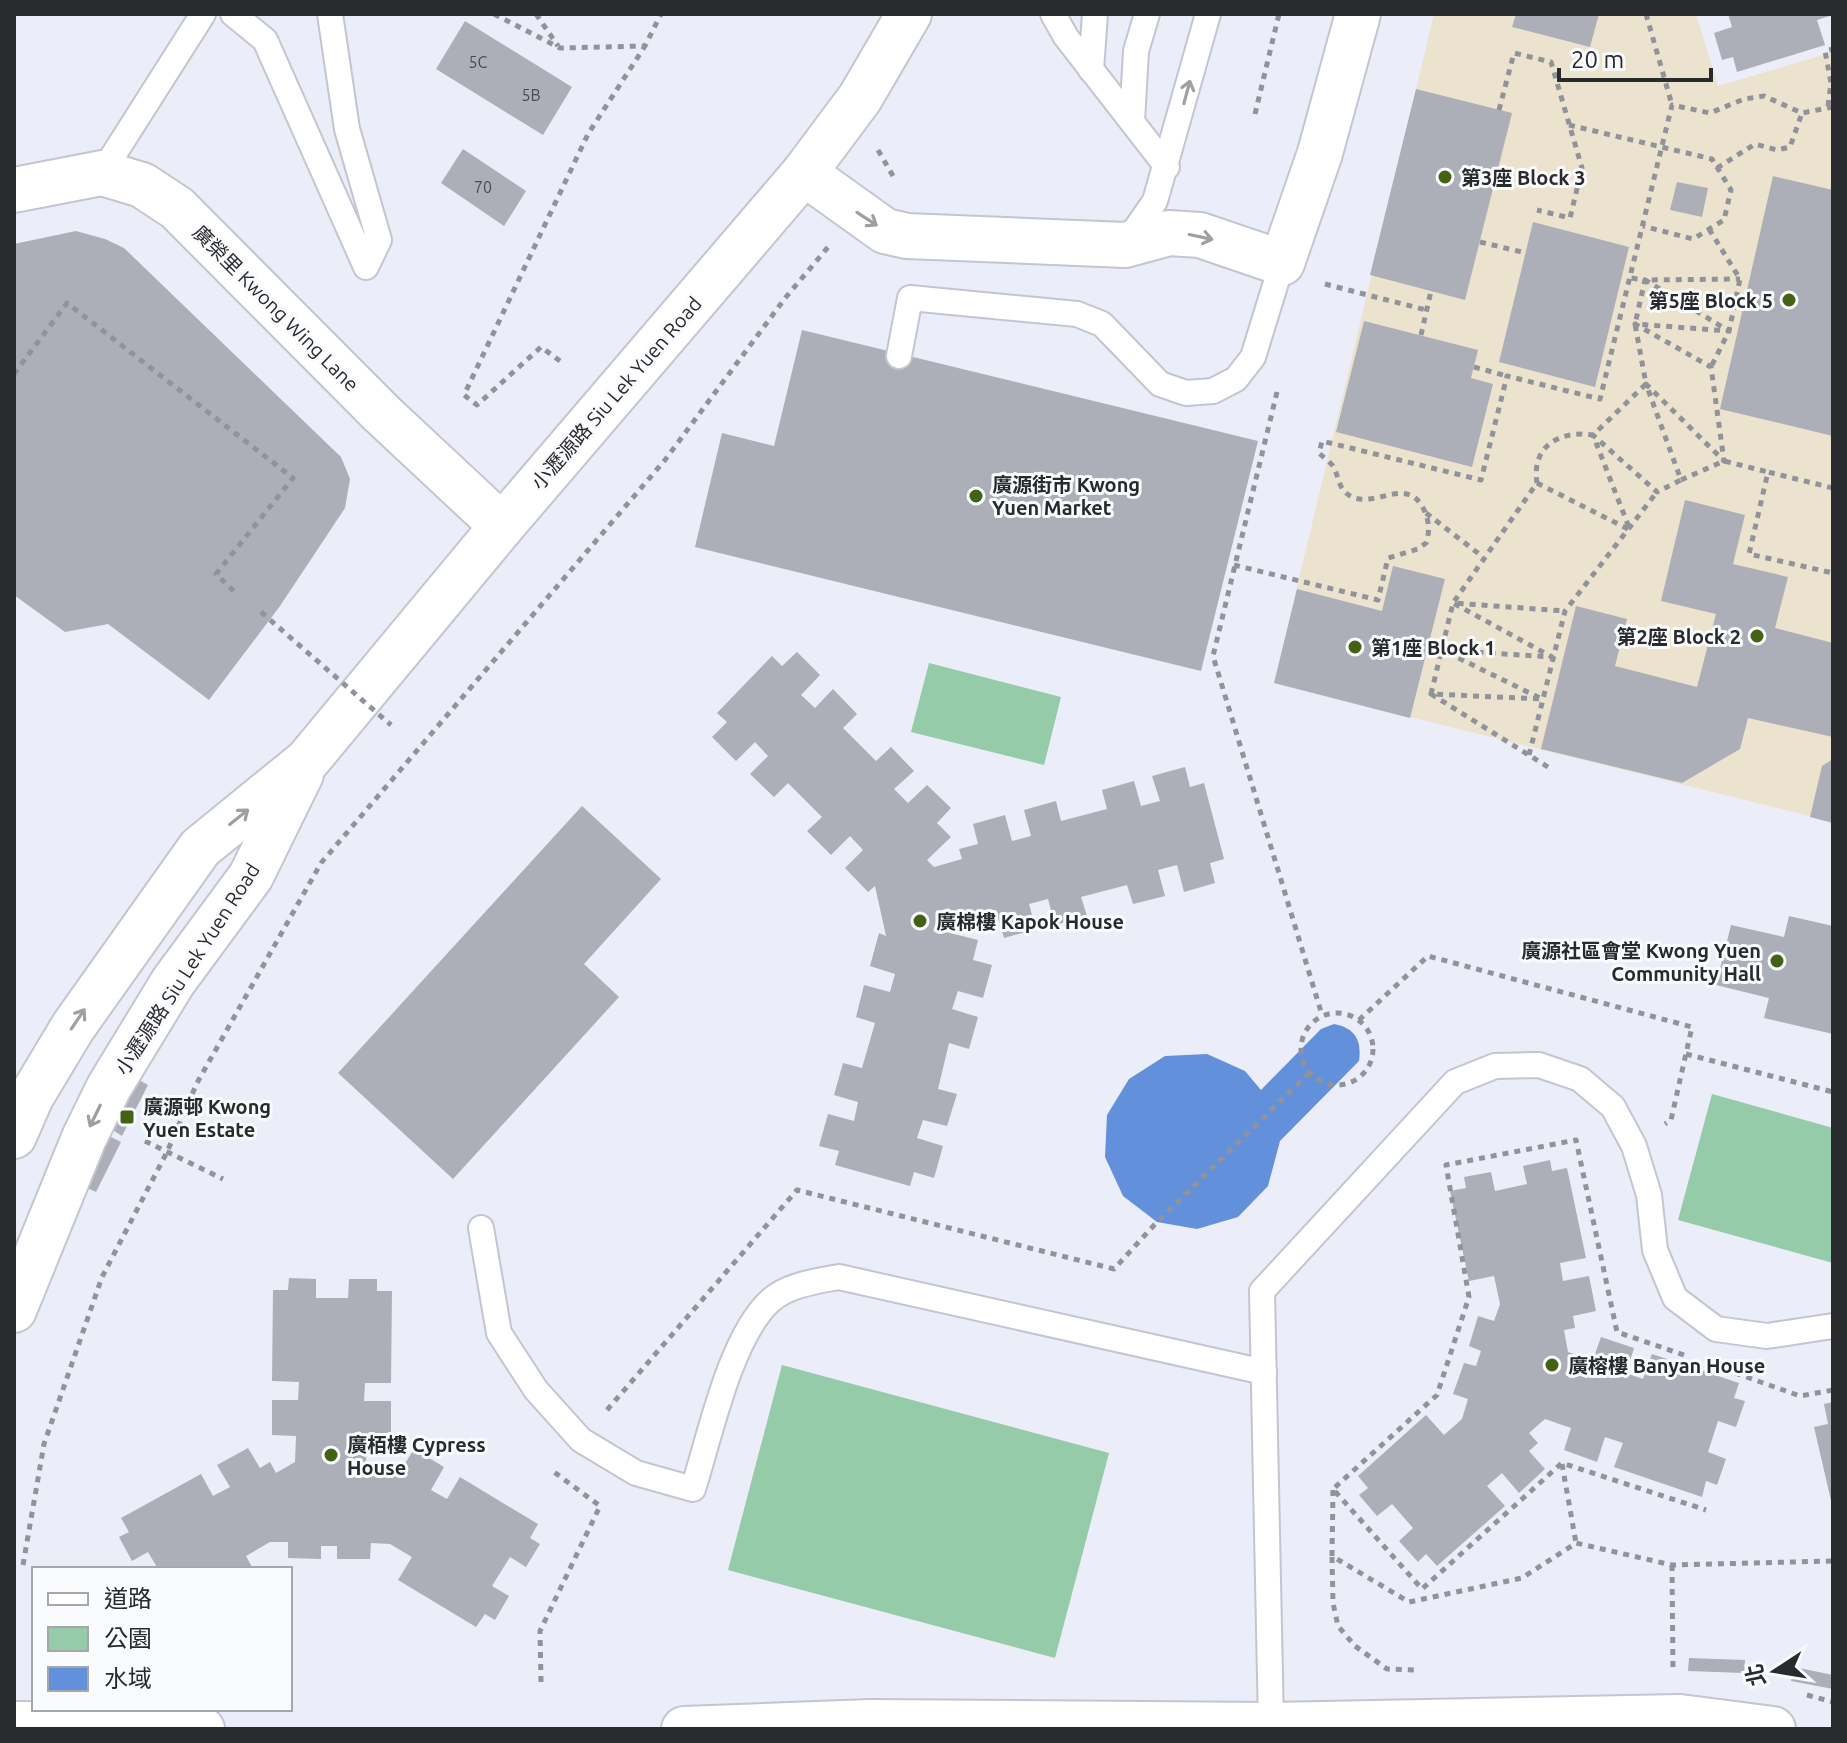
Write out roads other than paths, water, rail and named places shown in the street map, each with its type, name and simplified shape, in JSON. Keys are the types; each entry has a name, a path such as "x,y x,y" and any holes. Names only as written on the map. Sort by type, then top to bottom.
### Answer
{"street":[{"name":"小瀝源路 Siu Lek Yuen Road","path":"14,1136 31,1097 73,1027 200,848 307,761 502,526 804,173 860,98 909,14"},
{"path":"804,173 885,231 907,236 1125,245 1169,233 1200,235 1301,273 1341,80 1358,14"},
{"name":"廣榮里 Kwong Wing Lane","path":"14,190 102,173 142,185 177,208 381,413 502,526"},
{"name":"小瀝源路 Siu Lek Yuen Road","path":"14,1310 84,1138 109,1087 173,982 251,876 307,761"},
{"path":"684,1729 870,1722 1271,1727 1680,1717 1773,1729"},
{"path":"14,1724 164,1725 202,1729"}],"lane":[{"path":"102,173 203,14"},
{"path":"233,14 265,40 366,267 379,240 347,129 330,14"},
{"path":"1053,14 1091,70 1167,167"},
{"path":"1091,70 1095,14"},
{"path":"1132,121 1136,51 1147,14"},
{"path":"1125,245 1155,201 1208,14"},
{"path":"899,356 910,298 1077,314 1102,324 1160,384 1186,393 1213,391 1236,379 1253,357 1301,273"},
{"path":"1271,1727 1262,1291 1455,1082 1495,1066 1539,1065 1580,1079 1613,1107 1634,1146 1649,1195 1655,1250 1675,1298 1716,1329 1767,1336 1833,1326"},
{"path":"481,1228 499,1333 536,1390 581,1440 636,1473 693,1489 744,1333 771,1299 807,1283 839,1277 1264,1372"}],"water":[{"path":"1334,1024 1356,1036 1359,1061 1280,1141 1268,1186 1238,1217 1197,1229 1157,1222 1123,1196 1105,1157 1107,1115 1129,1079 1165,1056 1207,1054 1245,1071 1261,1090 1321,1029"}],"place":[{"name":"第3座 Block 3","path":"1445,177"},
{"name":"第5座 Block 5","path":"1789,300"},
{"name":"廣源街市 Kwong Yuen Market","path":"976,496"},
{"name":"第2座 Block 2","path":"1757,636"},
{"name":"第1座 Block 1","path":"1355,647"},
{"name":"廣棉樓 Kapok House","path":"920,921"},
{"name":"廣源社區會堂 Kwong Yuen Community Hall","path":"1777,961"},
{"name":"廣源邨 Kwong Yuen Estate","path":"127,1117"},
{"name":"廣榕樓 Banyan House","path":"1552,1365"},
{"name":"廣栢樓 Cypress House","path":"331,1455"}]}
